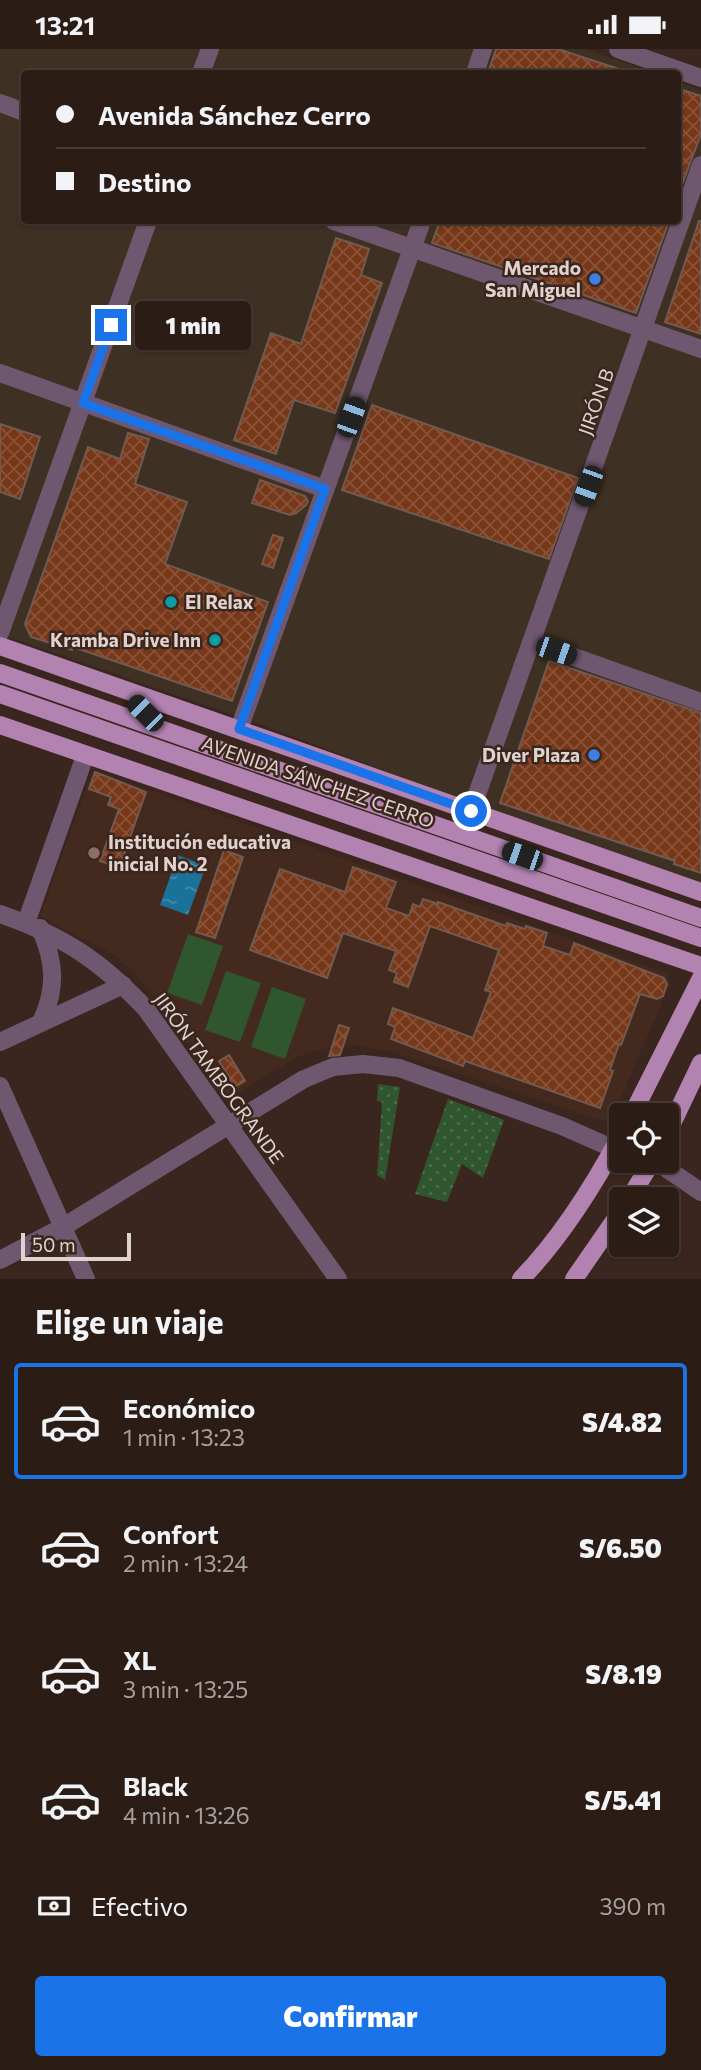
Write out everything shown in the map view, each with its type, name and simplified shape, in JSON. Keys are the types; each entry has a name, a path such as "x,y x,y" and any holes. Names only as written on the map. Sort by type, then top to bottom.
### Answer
{"main road":[{"name":"AVENIDA SÁNCHEZ CERRO","path":"0,646 701,892"},
{"name":"AVENIDA SÁNCHEZ CERRO","path":"0,673 701,918"},
{"path":"120,688 163,731"},
{"name":"AVENIDA SÁNCHEZ CERRO","path":"0,694 701,938"},
{"path":"0,725 701,966"},
{"path":"638,1103 701,978"},
{"path":"679,1109 701,1063"},
{"path":"521,1279 573,1214 609,1155"},
{"path":"575,1279 609,1229"}],"street":[{"path":"202,70 210,49"},
{"path":"476,70 483,49"},
{"path":"618,49 678,70"},
{"path":"681,71 701,78"},
{"path":"0,103 21,111"},
{"name":"JIRÓN B","path":"681,223 701,165"},
{"path":"0,633 147,224"},
{"path":"343,224 701,349"},
{"path":"239,729 421,224"},
{"name":"JIRÓN B","path":"471,811 680,224"},
{"path":"0,373 325,489"},
{"path":"532,642 701,702"},
{"path":"41,1022 48,1008 54,976 52,960 33,926 85,755"},
{"name":"JIRÓN TAMBOGRANDE","path":"0,914 33,926 92,959 123,985 165,1033 338,1279"},
{"path":"0,1042 123,985"},
{"path":"0,1260 63,1227 304,1079 333,1067 363,1064 399,1067 562,1126 609,1140"},
{"path":"0,1086 86,1279"},
{"path":"672,1173 701,1192"}],"shaded area":[{"path":"0,49 585,49 646,70 21,70 21,224 681,224 681,82 701,90 701,890 276,730 0,634"},
{"path":"93,770 666,973 670,984 618,1103 609,1103 609,1119 603,1121 393,1052 356,1045 323,1049 298,1056 225,1101 165,1008 130,969 113,954 40,916"}],"green space":[{"path":"188,934 223,946 202,1005 167,993"},
{"path":"226,971 261,983 240,1042 205,1030"},
{"path":"272,987 306,999 285,1059 251,1047"},
{"path":"378,1084 400,1087 385,1180 377,1175 382,1102 377,1101"},
{"path":"448,1099 504,1120 483,1178 462,1164 447,1202 415,1194"}],"water":[{"path":"178,855 206,866 188,915 160,905"}],"building":[{"path":"496,49 558,49 622,70 489,70"},
{"path":"681,89 701,96 701,134 681,187"},
{"path":"701,221 701,334 665,322"},
{"name":"Mercado San Miguel","path":"439,224 668,224 636,313 432,243"},
{"path":"336,238 369,249 361,275 382,283 335,413 294,400 276,454 234,440 271,333 301,344"},
{"path":"372,405 578,478 549,559 342,490"},
{"path":"0,424 40,437 20,499 0,492"},
{"path":"128,433 149,439 135,484 187,502 165,564 268,602 232,701 73,647 72,650 31,637 25,624 88,447 120,459"},
{"path":"260,480 305,496 308,501 296,513 290,515 252,503"},
{"path":"273,535 283,538 273,568 262,564"},
{"name":"Diver Plaza","path":"549,661 701,713 701,873 674,864 675,861 500,803"},
{"path":"95,772 146,792 119,868 100,861 119,809 108,805 111,797 89,789"},
{"path":"224,850 243,857 215,938 196,932"},
{"path":"353,867 396,882 386,908 409,916 413,904 420,907 423,899 438,902 506,926 507,923 525,929 526,926 547,933 543,946 570,955 574,943 664,978 667,984 663,996 657,999 640,994 621,1045 619,1044 600,1108 465,1061 463,1066 391,1039 395,1027 388,1024 393,1008 473,1038 491,992 485,990 499,950 430,926 408,987 394,982 397,973 389,970 396,951 343,933 327,978 250,950 280,869 345,892"},
{"path":"339,1025 349,1028 340,1055 329,1056"},
{"path":"229,1055 245,1081 235,1087 219,1061"}],"place":[{"name":"Mercado San Miguel","path":"595,279"},
{"name":"El Relax","path":"171,602"},
{"name":"Kramba Drive Inn","path":"215,640"},
{"name":"Diver Plaza","path":"594,755"},
{"name":"Institución educativa inicial No. 2","path":"94,853"}],"route":[{"path":"111,325 83,403 325,489 239,729 471,811"}]}
